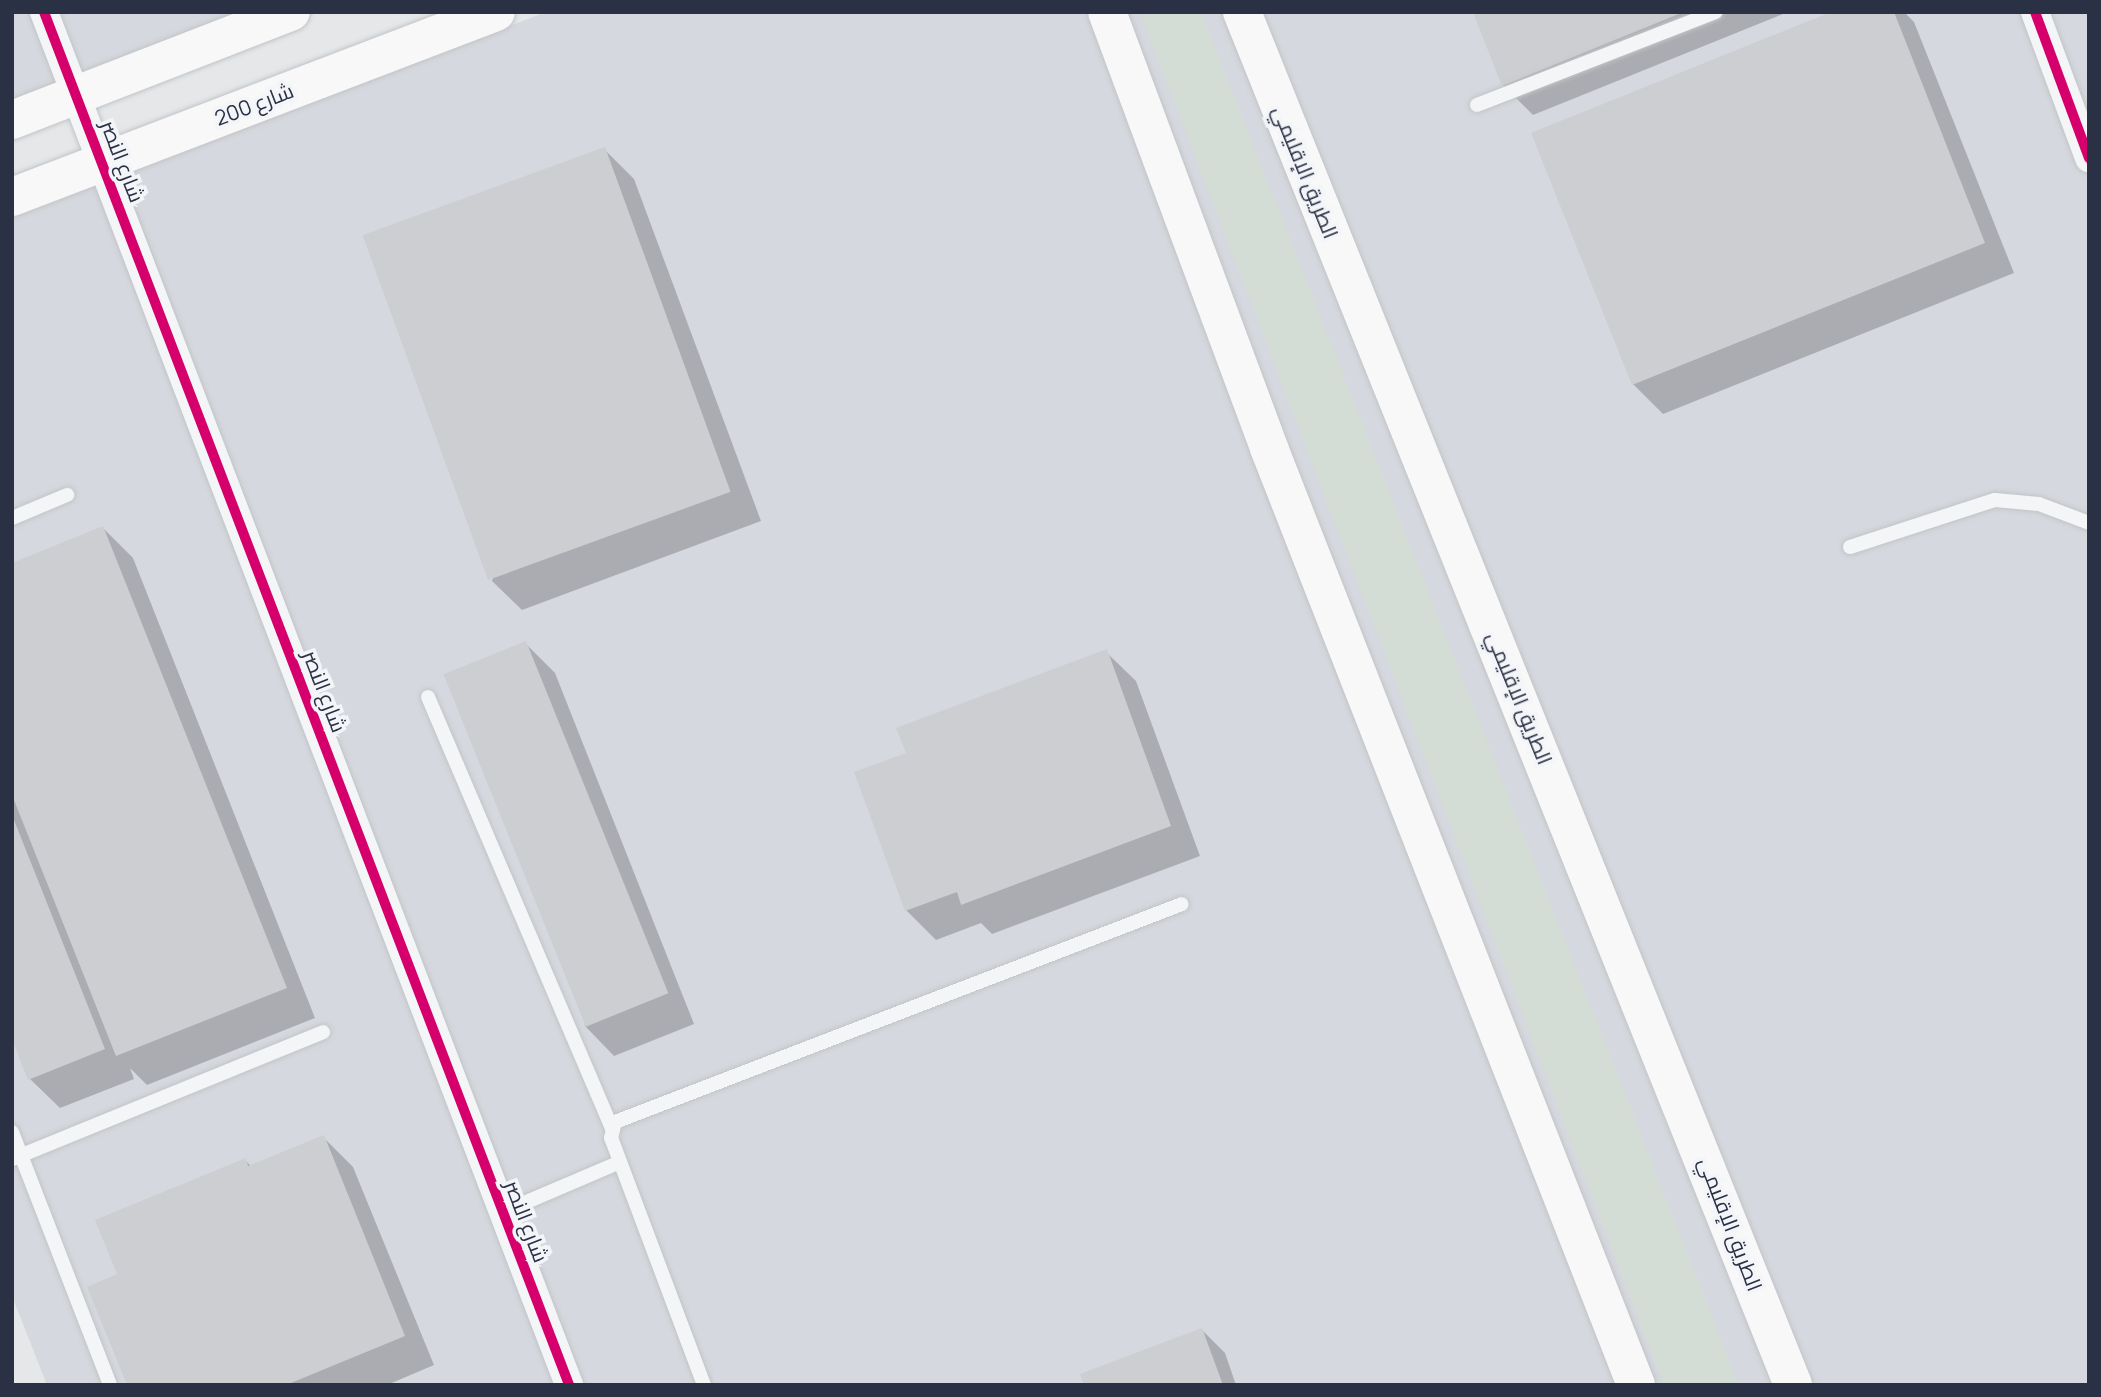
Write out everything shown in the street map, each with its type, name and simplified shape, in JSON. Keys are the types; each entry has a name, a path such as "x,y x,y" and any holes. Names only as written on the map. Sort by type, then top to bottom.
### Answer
{"main road":[{"path":"12,120 76,95 246,20 291,12"},
{"name":"شارع 200","path":"12,197 496,12"},
{"path":"1107,12 1636,1385"},
{"name":"الطريق الإقليمي","path":"1242,12 1793,1385"}],"street":[{"name":"شارع النصر","path":"44,12 569,1385"},
{"path":"2035,12 2089,158"}],"lane":[{"path":"1477,106 1715,12"},
{"path":"12,518 67,495"},
{"path":"1850,547 1995,500 2039,504 2089,523"},
{"path":"428,697 612,1129 620,1162 705,1385"},
{"path":"612,1129 627,1114 1182,904"},
{"path":"17,1157 323,1032"},
{"path":"12,1132 17,1157 110,1385"},
{"path":"503,1212 620,1162"}],"shaded area":[{"path":"12,12 240,12 12,101"},
{"path":"546,12 2089,12 2089,1385 47,1385 12,1296 12,218"},
{"path":"1140,12 1201,12 1739,1385 1664,1385"}],"building":[{"path":"1473,12 1684,12 1502,86"},
{"path":"1831,12 1894,12 1985,243 1632,385 1531,133"},
{"path":"605,147 731,492 488,580 363,235"},
{"path":"103,526 287,988 116,1056 12,795 12,563"},
{"path":"526,641 668,993 586,1027 443,674"},
{"path":"1107,649 1171,826 961,905 957,892 905,911 854,772 906,753 896,728"},
{"path":"12,815 105,1049 28,1080 12,1039"},
{"path":"324,1135 405,1336 286,1385 127,1385 87,1287 117,1274 95,1220 246,1158 248,1166"},
{"path":"1202,1328 1223,1385 1084,1385 1080,1374"}],"cycle path":[{"path":"44,12 569,1385"},
{"path":"2035,12 2089,158"}]}
